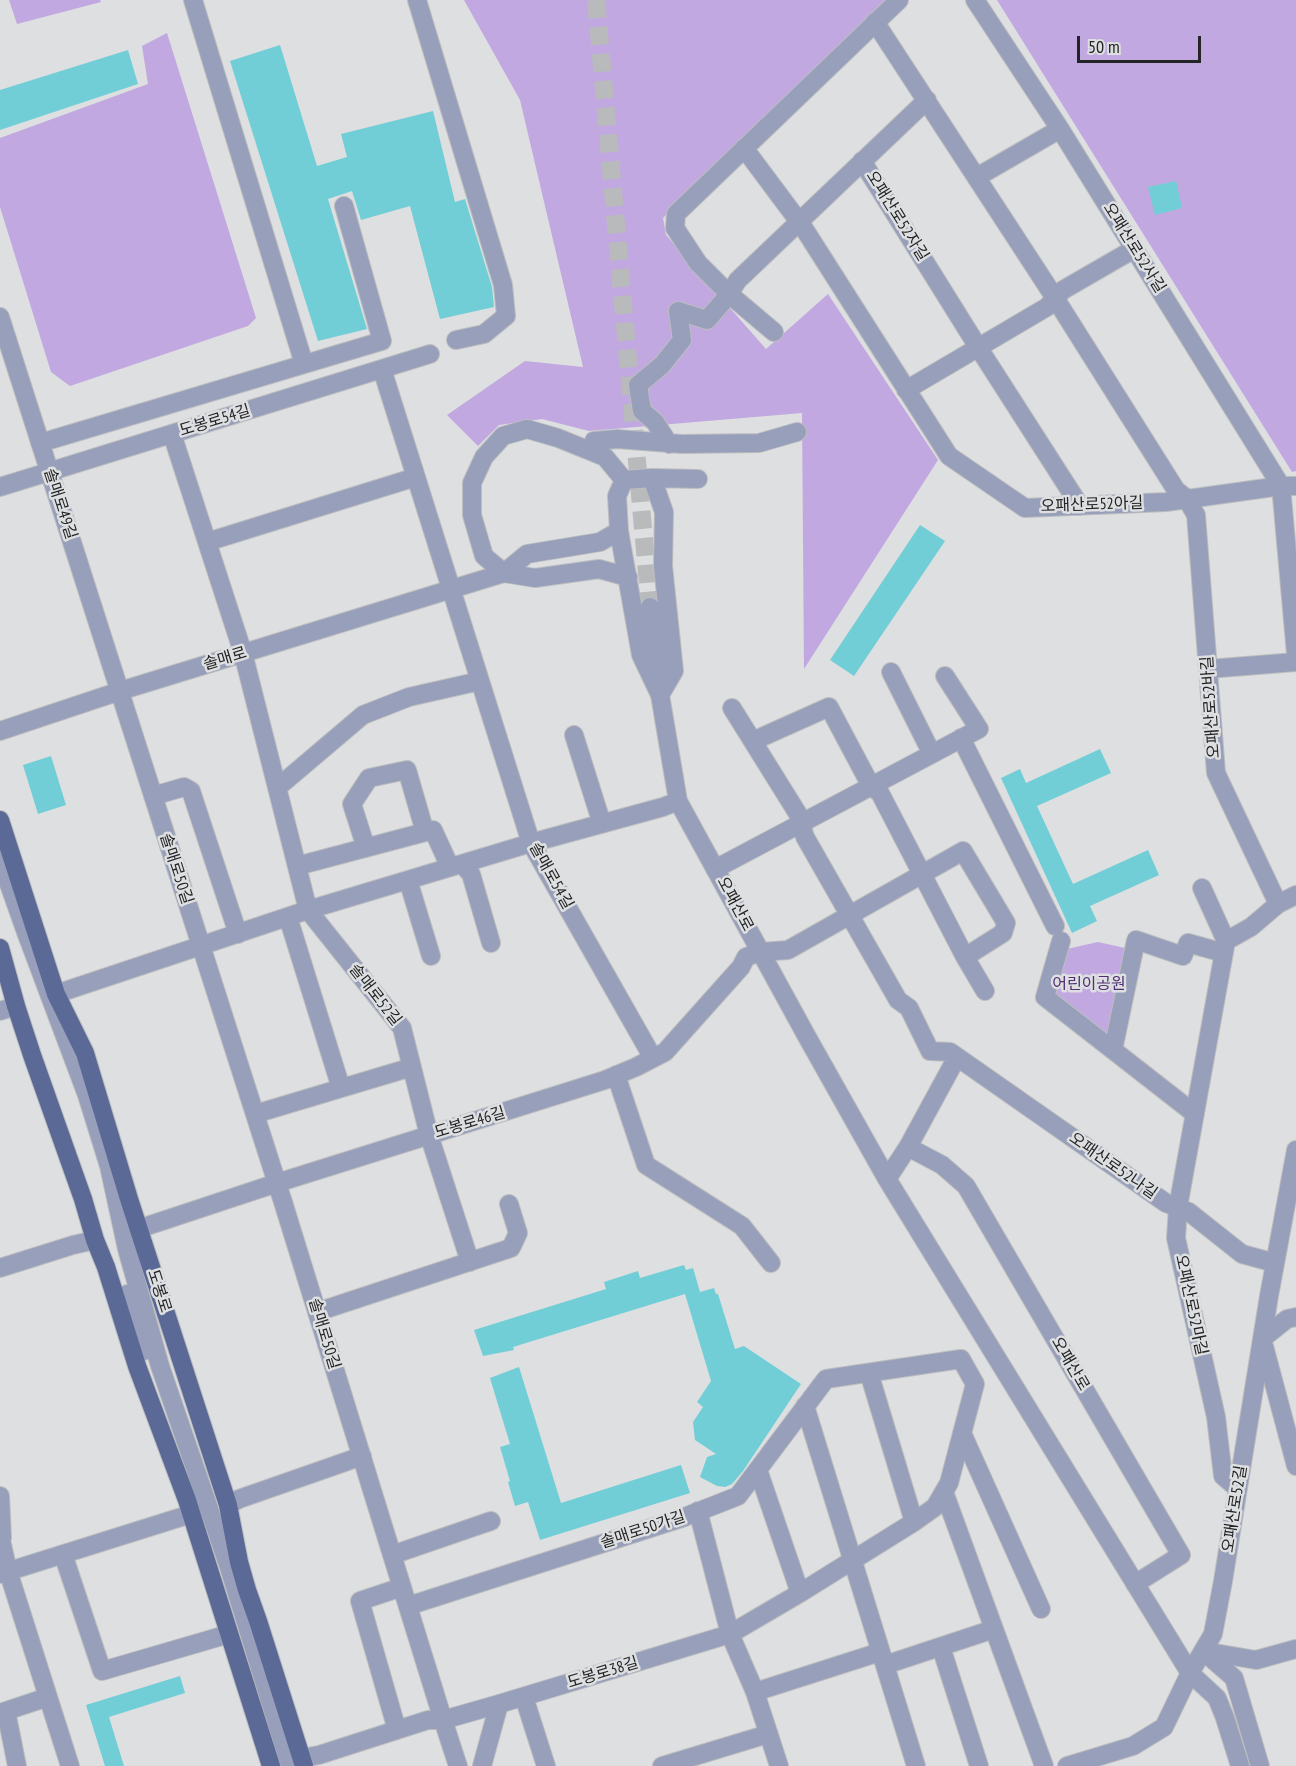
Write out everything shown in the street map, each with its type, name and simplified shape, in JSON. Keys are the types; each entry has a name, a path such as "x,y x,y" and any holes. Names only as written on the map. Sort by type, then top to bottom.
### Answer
{"main road":[{"name":"도봉로","path":"0,820 57,994 85,1053 138,1229 228,1505 239,1562 298,1763"},
{"path":"0,948 8,1008 83,1199 137,1366 191,1514 271,1766"}],"street":[{"path":"193,0 304,364"},
{"path":"417,0 503,285 506,316 484,334 456,340"},
{"path":"774,332 729,294 698,263 675,228 676,214 899,0"},
{"name":"오패산로52사길","path":"975,0 1289,486"},
{"path":"875,22 1056,298 1176,490 1186,498 1289,486 1296,654"},
{"name":"오패산로52자길","path":"927,100 862,161 1080,506"},
{"path":"977,177 1060,129"},
{"name":"오패산로52아길","path":"744,148 799,221 949,456 1025,508 1166,502 1186,498"},
{"path":"669,444 655,422 642,411 639,385 662,365 682,340 678,311 708,320 738,280 862,161"},
{"path":"40,442 382,341 344,206"},
{"path":"906,390 1047,307 1063,290 1134,249"},
{"name":"솔매로49길","path":"0,317 120,691"},
{"name":"도봉로54길","path":"0,487 430,354"},
{"path":"382,369 451,590"},
{"path":"504,573 484,556 472,515 472,483 484,457 503,436 527,429 558,438 605,457 624,480"},
{"path":"591,451 594,441 617,439 669,444 759,443 797,432"},
{"name":"솔매로52길","path":"172,434 243,653 309,910 402,1028 429,1135 470,1262"},
{"path":"207,542 416,477"},
{"path":"652,478 664,512 663,566 674,671 660,695"},
{"path":"624,480 698,479"},
{"path":"624,480 617,496 619,531 641,655 660,695"},
{"name":"오패산로52바길","path":"1186,498 1196,515 1216,773 1278,904"},
{"name":"솔매로","path":"0,731 120,691 504,573 527,554 600,542 619,531"},
{"name":"솔매로","path":"504,573 535,578 599,569 628,577"},
{"name":"솔매로54길","path":"451,590 531,843 653,1058"},
{"name":"오패산로","path":"650,607 660,695 678,801 887,1179 1190,1673 1216,1698 1225,1718 1240,1766"},
{"path":"1208,669 1296,662"},
{"path":"891,672 932,754"},
{"path":"715,869 980,729 945,676"},
{"path":"277,788 363,715 409,697 480,681"},
{"name":"솔매로50길","path":"120,691 277,1183 458,1766"},
{"path":"753,741 829,707 871,786 880,793 985,991"},
{"path":"732,708 798,814 805,837 898,1000 909,1008 930,1051 950,1052 957,1057 908,1147 887,1179"},
{"path":"574,735 602,824"},
{"path":"961,738 1058,934 1045,997 1195,1114"},
{"path":"366,848 352,804 369,778 407,770 425,832"},
{"path":"153,796 184,787 191,791 238,934"},
{"path":"57,994 309,910 678,801"},
{"path":"297,866 433,830 456,866 471,874 491,943"},
{"path":"761,952 788,950 963,851 1006,923 1003,933 965,957"},
{"path":"0,859 87,1095 109,1166 127,1249 160,1366 298,1763"},
{"path":"408,880 431,956"},
{"path":"1202,888 1225,947"},
{"path":"0,890 88,1131 114,1247 135,1326 232,1606 281,1766"},
{"path":"1113,1050 1136,940 1183,956 1188,943 1225,947 1278,904 1296,895"},
{"path":"288,917 341,1088"},
{"name":"오패산로52마길","path":"1225,947 1178,1208 1176,1238 1216,1417 1223,1476 1238,1490"},
{"name":"도봉로46길","path":"138,1229 605,1080 665,1052 741,967 746,957 761,952"},
{"name":"오패산로52나길","path":"957,1057 1136,1183 1166,1203 1189,1212 1242,1254 1275,1263"},
{"path":"255,1114 412,1067"},
{"path":"616,1075 645,1165 742,1226 771,1263"},
{"name":"오패산로","path":"908,1147 942,1166 966,1186 1181,1555 1135,1584"},
{"name":"오패산로52길","path":"1067,1766 1133,1746 1164,1727 1190,1673 1213,1634 1296,1150"},
{"path":"317,1312 511,1248 518,1233 509,1204"},
{"path":"0,1268 95,1240"},
{"path":"1296,1317 1287,1319 1262,1339 1296,1466"},
{"name":"도봉로38길","path":"298,1763 428,1720 442,1720 524,1697 730,1634 800,1593 935,1507 949,1483 975,1384 962,1359 826,1379"},
{"path":"868,1373 914,1522"},
{"name":"솔매로50가길","path":"408,1606 738,1496 826,1379"},
{"path":"806,1406 916,1766"},
{"path":"962,1433 1041,1609"},
{"path":"228,1505 239,1498 362,1456"},
{"path":"758,1470 800,1593"},
{"path":"944,1492 1044,1766"},
{"path":"0,1496 4,1573 48,1697 69,1766"},
{"path":"698,1511 730,1634 755,1692 779,1766"},
{"path":"4,1573 191,1514"},
{"path":"392,1555 491,1521"},
{"path":"63,1554 102,1671 229,1634"},
{"path":"398,1730 360,1600 402,1587"},
{"path":"755,1692 789,1681 941,1647 994,1629"},
{"path":"941,1647 979,1766"},
{"path":"1203,1651 1256,1660 1296,1649"},
{"path":"1203,1651 1234,1678 1260,1766"},
{"path":"17,1766 3,1712 48,1697"},
{"path":"524,1697 546,1766"},
{"path":"482,1766 499,1704"},
{"path":"662,1766 690,1762 768,1734"}],"green space":[{"path":"9,0 100,0 101,2 17,24"},
{"path":"464,0 887,0 663,218 666,235 766,349 828,294 938,460 804,669 802,413 589,431 542,419 499,425 478,446 447,415 525,361 583,367 520,100"},
{"path":"997,0 1296,0 1296,471 1292,472"},
{"path":"167,33 256,318 248,326 70,386 51,372 0,207 0,138 148,84 142,46"},
{"name":"어린이공원","path":"1098,942 1134,950 1113,1050 1046,998 1058,951"}],"building":[{"path":"280,45 317,166 347,157 341,134 433,111 455,202 465,199 492,287 494,307 440,319 410,206 361,220 352,191 328,199 367,329 318,341 230,61"},
{"path":"128,50 138,84 0,130 0,90"},
{"path":"1176,181 1182,208 1155,215 1148,187"},
{"path":"920,525 945,541 854,676 830,660"},
{"path":"1100,749 1111,773 1037,806 1073,884 1148,850 1159,875 1090,906 1097,921 1072,933 1001,778 1020,769 1026,783"},
{"path":"51,756 66,805 38,814 23,765"},
{"path":"684,1265 686,1270 693,1268 700,1292 714,1288 718,1294 735,1349 744,1346 801,1384 743,1471 732,1484 725,1487 717,1486 700,1477 707,1457 716,1454 695,1440 693,1422 703,1407 697,1402 711,1381 685,1294 513,1347 514,1350 483,1356 474,1330 606,1289 604,1282 638,1271 640,1278"},
{"path":"519,1367 561,1503 681,1465 690,1493 540,1540 528,1502 515,1506 500,1447 510,1444 490,1378"},
{"path":"180,1676 185,1693 109,1717 124,1766 105,1766 86,1705"}],"tunnel":[{"path":"596,0 650,607"}]}
